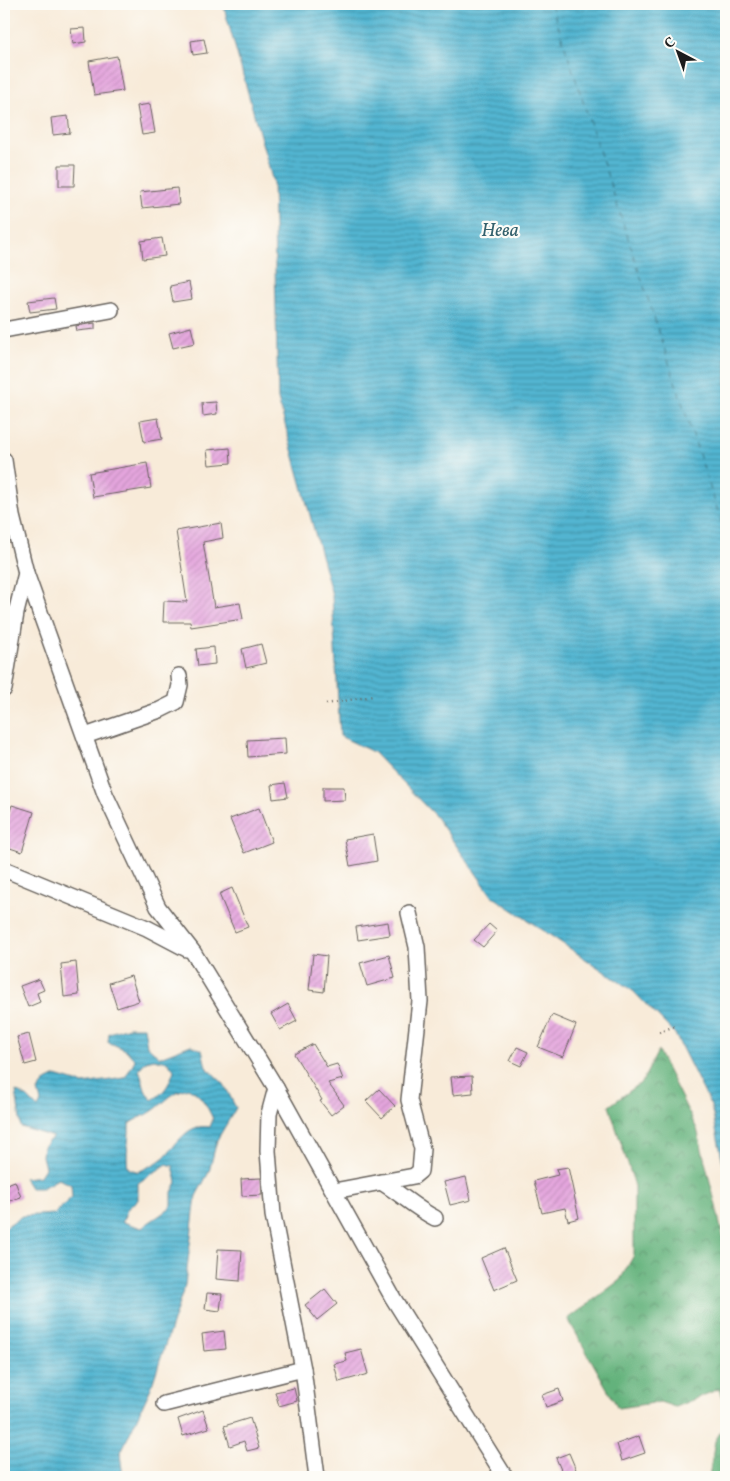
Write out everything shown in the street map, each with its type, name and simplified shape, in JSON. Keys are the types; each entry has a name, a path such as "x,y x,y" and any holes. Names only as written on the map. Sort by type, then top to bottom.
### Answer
{"street":[{"path":"4,330 111,310"},
{"path":"4,460 8,515 26,573 105,794 158,907 193,952 276,1088 394,1298 505,1477"},
{"path":"4,689 6,665 26,573"},
{"path":"85,736 160,710 176,702 180,685 179,676"},
{"path":"4,868 147,928 193,952"},
{"path":"334,1191 414,1176 420,1171 422,1149 409,1100 420,1002 417,946 409,913"},
{"path":"276,1088 269,1114 268,1151 273,1215 303,1369 317,1477"},
{"path":"381,1182 398,1191 420,1210 435,1218"},
{"path":"164,1404 303,1369"}],"path":[{"path":"326,704 373,696"},
{"path":"659,1032 675,1026"}],"green space":[{"path":"658,1051 697,1129 726,1254 726,1409 719,1389 675,1407 660,1402 618,1408 568,1319 620,1280 634,1255 634,1183 609,1106 642,1082"},
{"path":"726,1423 726,1477 709,1477 715,1441"}],"water":[{"name":"Нева","path":"223,4 726,4 726,1177 711,1106 675,1034 633,991 492,896 436,817 373,752 340,736 332,595 278,399 273,182"},
{"path":"129,1027 144,1027 147,1046 160,1057 191,1045 202,1050 206,1067 224,1084 236,1108 217,1140 209,1172 196,1196 185,1285 151,1388 120,1454 123,1477 4,1477 4,1228 22,1216 54,1214 72,1197 71,1184 58,1179 42,1188 30,1188 24,1178 40,1176 45,1168 42,1156 43,1146 53,1137 21,1127 16,1091 28,1098 38,1108 41,1102 38,1091 46,1081 56,1076 83,1084 125,1078 135,1060 126,1050 108,1042 109,1033","holes":["154,1059 168,1062 174,1070 166,1087 152,1100 146,1092 139,1069 146,1061","188,1088 203,1101 213,1119 210,1127 195,1128 189,1131 163,1158 151,1166 138,1172 128,1168 129,1124 151,1112 182,1090","167,1164 173,1166 177,1182 172,1192 172,1205 142,1228 122,1222 128,1208 138,1200 138,1183"]}],"building":[{"path":"85,28 86,42 73,44 71,29"},
{"path":"204,39 207,53 193,55 191,41"},
{"path":"117,56 123,91 94,95 89,61"},
{"path":"150,104 155,133 142,135 137,106"},
{"path":"68,116 70,133 53,135 51,118"},
{"path":"59,165 75,165 74,186 59,186"},
{"path":"177,188 179,204 142,208 140,192"},
{"path":"162,238 165,256 143,259 141,241"},
{"path":"189,282 192,299 173,302 170,286"},
{"path":"54,298 56,309 30,312 28,301"},
{"path":"95,323 95,329 77,331 76,326"},
{"path":"191,327 195,343 173,348 169,333"},
{"path":"216,402 217,414 203,416 202,403"},
{"path":"158,418 162,439 144,442 140,421"},
{"path":"230,448 231,463 209,465 207,450"},
{"path":"147,463 151,488 93,497 89,473"},
{"path":"221,523 223,538 203,542 214,607 240,603 243,619 191,627 190,622 163,622 164,601 187,602 176,531"},
{"path":"261,644 266,663 246,668 242,649"},
{"path":"214,647 215,664 198,666 196,649"},
{"path":"285,738 286,754 248,757 247,740"},
{"path":"285,783 288,797 273,799 271,785"},
{"path":"323,787 344,787 345,800 323,801"},
{"path":"12,805 34,812 22,852 4,846 4,829"},
{"path":"259,808 272,842 244,853 230,819"},
{"path":"373,834 377,861 350,866 345,839"},
{"path":"232,888 248,927 235,932 219,894"},
{"path":"388,922 390,935 358,940 356,927"},
{"path":"489,924 497,931 483,947 474,940"},
{"path":"313,954 327,956 324,992 309,990"},
{"path":"389,955 395,978 367,986 360,963"},
{"path":"76,962 79,995 64,997 61,964"},
{"path":"131,976 139,1001 117,1008 109,983"},
{"path":"39,979 44,990 37,993 40,1002 28,1007 20,986"},
{"path":"288,1004 297,1021 280,1030 271,1014"},
{"path":"552,1015 576,1025 563,1057 538,1047"},
{"path":"29,1034 36,1062 25,1065 17,1037"},
{"path":"313,1044 327,1067 337,1064 343,1079 328,1083 344,1105 331,1115 320,1101 322,1100 294,1054"},
{"path":"517,1047 528,1052 521,1066 510,1061"},
{"path":"472,1076 473,1093 453,1095 451,1077"},
{"path":"379,1089 395,1106 382,1118 366,1101"},
{"path":"568,1167 579,1218 568,1221 565,1208 542,1213 534,1181 558,1175 556,1169"},
{"path":"466,1177 471,1200 450,1205 444,1182"},
{"path":"261,1178 262,1195 242,1196 241,1179"},
{"path":"15,1181 21,1197 4,1203 4,1185"},
{"path":"504,1248 517,1280 494,1290 481,1258"},
{"path":"218,1249 242,1250 240,1281 216,1279"},
{"path":"325,1289 337,1304 317,1320 305,1305"},
{"path":"207,1293 222,1294 220,1311 205,1309"},
{"path":"224,1331 226,1349 204,1351 202,1334"},
{"path":"361,1349 368,1374 339,1382 334,1364 347,1361 345,1353"},
{"path":"294,1388 297,1401 279,1406 275,1392"},
{"path":"559,1389 563,1401 546,1407 542,1395"},
{"path":"203,1410 209,1428 183,1436 178,1419"},
{"path":"250,1418 259,1448 247,1451 244,1441 230,1446 224,1426"},
{"path":"639,1436 645,1453 622,1461 617,1444"},
{"path":"569,1453 577,1472 564,1477 556,1458"}],"ferry route":[{"path":"551,4 726,536"}]}
